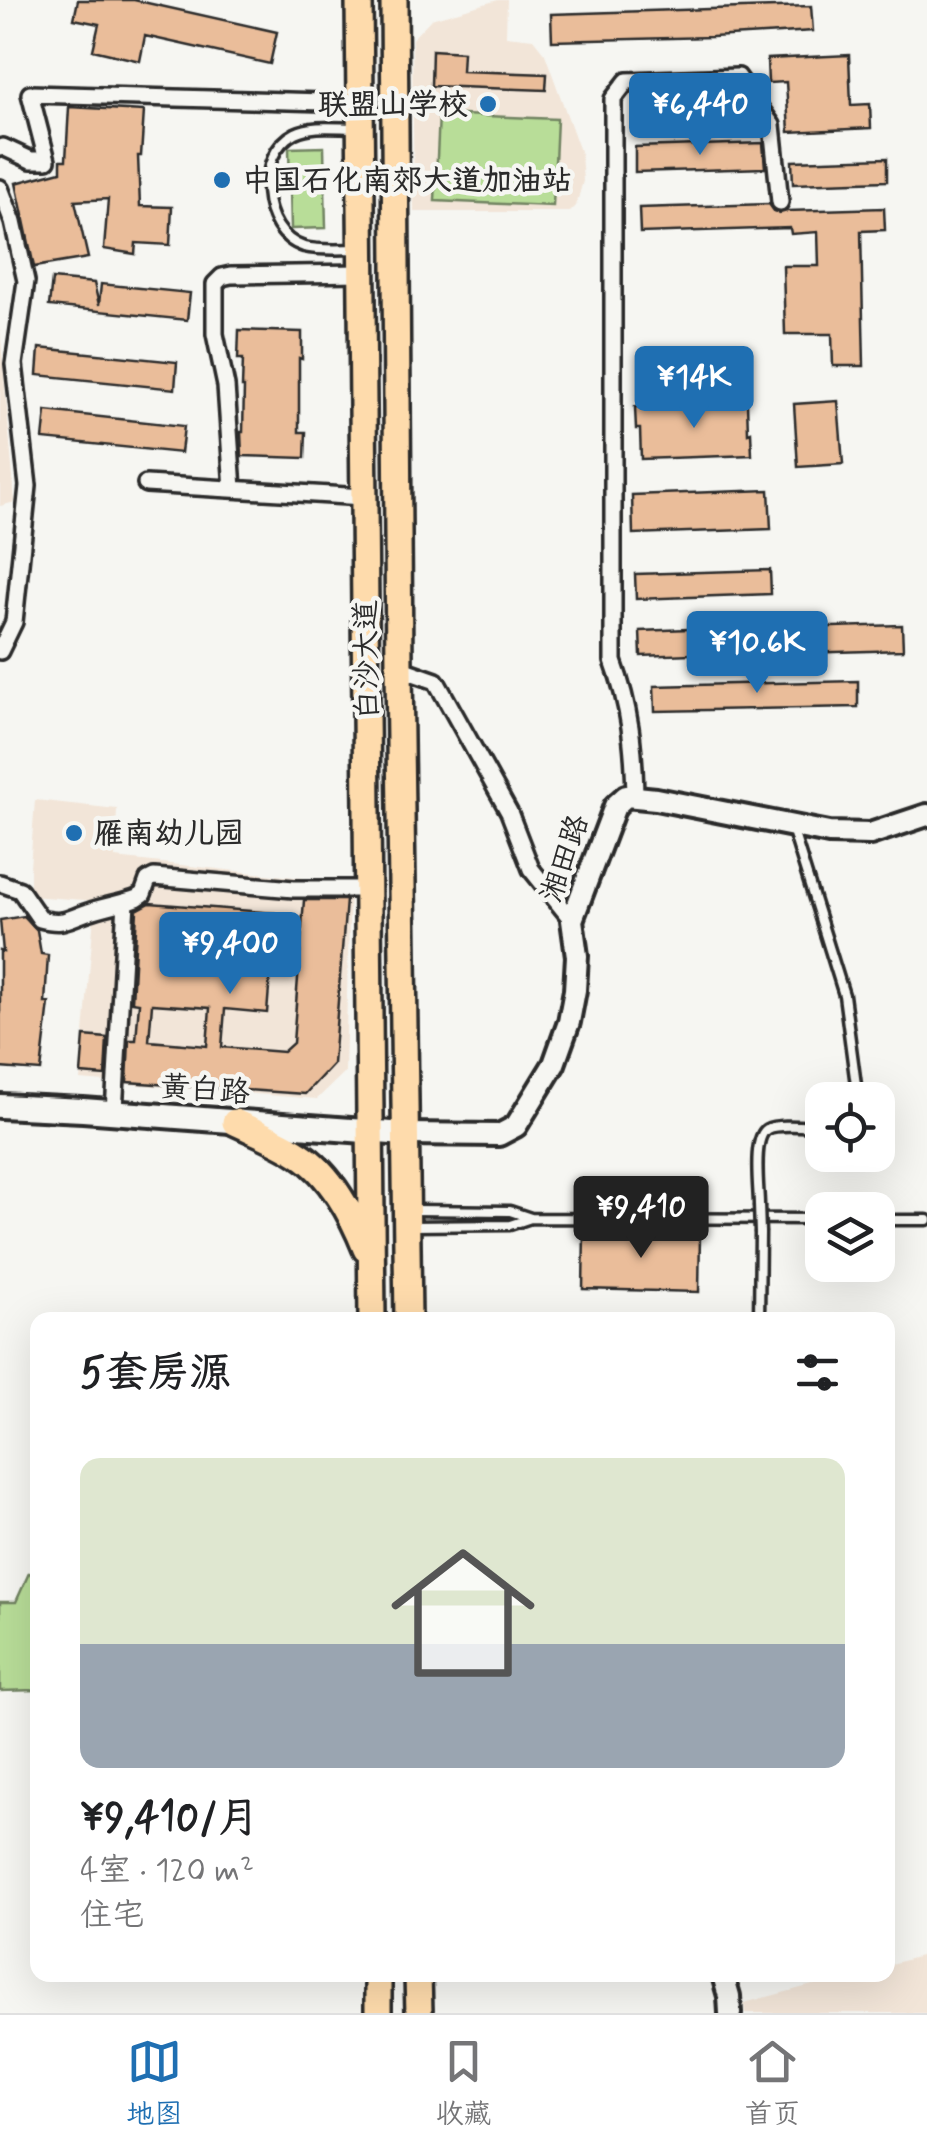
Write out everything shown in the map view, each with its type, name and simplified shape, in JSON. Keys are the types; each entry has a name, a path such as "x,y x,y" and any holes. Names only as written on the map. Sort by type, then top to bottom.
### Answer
{"main road":[{"name":"白沙大道","path":"359,0 372,1312"},
{"name":"白沙大道","path":"394,0 408,1312"},
{"name":"黄白路","path":"0,1106 404,1134"},
{"path":"236,1122 302,1155 337,1191 371,1263"},
{"path":"378,1982 378,2013"},
{"path":"418,1982 418,2013"}],"street":[{"path":"780,202 772,125 738,78 627,81 614,99 614,661 634,741 636,796 829,833 870,834 927,814"},
{"path":"0,148 32,160 48,160 30,94 360,116"},
{"path":"0,188 13,222 26,281 14,364 28,486 14,622 0,652"},
{"path":"233,489 226,386 214,334 215,284 230,275 362,261"},
{"path":"146,484 364,496"},
{"path":"399,668 436,681 509,812 531,868 572,920"},
{"name":"湘田路","path":"404,1134 499,1136 516,1126 554,1064 570,1022 577,956 572,920 614,806 626,796 636,796"},
{"path":"0,883 20,890 40,919 50,922 73,920 86,912 141,896 148,880 156,877 294,889 368,889"},
{"path":"114,1112 126,902"},
{"path":"725,1982 730,2013"}],"lane":[{"path":"360,116 298,131 283,141 270,166 268,185 272,218 290,240 362,261"},
{"path":"792,826 844,995 856,1082"},
{"path":"759,1312 758,1148 764,1130 805,1127"},
{"path":"406,1218 510,1211 532,1218 805,1219"},
{"path":"406,1218 510,1225 532,1218"},
{"path":"895,1220 927,1220"}],"shaded area":[{"name":"联盟山学校","path":"507,0 506,36 533,39 545,54 581,154 583,181 576,206 570,212 414,212 412,39 431,19"},
{"path":"0,328 15,502 0,506"},
{"path":"35,800 117,809 115,858 350,883 345,1072 317,1099 80,1080 94,916 111,916 112,902 30,896"},
{"path":"927,1954 927,2013 745,2013 744,2003 824,1982 895,1982 895,1963"}],"green space":[{"path":"439,114 557,119 553,206 435,201"},
{"path":"324,147 326,228 291,229 289,148"},
{"path":"30,1573 30,1690 0,1691 0,1602 16,1602"}],"building":[{"path":"78,0 134,0 277,32 270,64 145,36 140,61 93,50 99,24 74,19"},
{"path":"811,6 813,31 552,41 551,14"},
{"path":"432,50 463,52 462,71 547,74 546,90 431,86"},
{"path":"849,55 851,105 870,104 871,128 789,132 786,82 768,83 767,59"},
{"path":"725,89 726,107 644,111 643,92"},
{"path":"69,107 144,111 138,156 140,206 172,207 170,245 136,243 135,254 104,249 108,199 75,201 88,258 34,267 16,183 61,171 61,160 66,160"},
{"path":"763,143 765,168 635,172 635,147"},
{"path":"887,158 887,181 793,184 792,161"},
{"path":"769,204 780,213 884,208 885,230 861,231 864,366 833,366 832,334 785,334 783,266 819,266 818,232 791,234 790,228 640,233 639,208"},
{"path":"52,279 94,283 99,305 101,284 190,293 187,320 49,306"},
{"path":"239,330 302,332 299,432 306,432 305,458 242,456 244,387 243,359 238,359"},
{"path":"39,348 177,362 175,389 37,375"},
{"path":"838,401 843,464 798,467 794,404"},
{"path":"747,403 752,455 641,459 635,407"},
{"path":"46,411 184,426 181,453 43,439"},
{"path":"769,490 771,529 633,534 632,495"},
{"path":"770,570 771,594 636,599 635,574"},
{"path":"902,625 903,650 641,656 640,631"},
{"path":"858,681 858,707 655,711 654,686"},
{"path":"304,900 346,900 333,1064 305,1094 127,1082 129,1040 136,1040 139,1003 132,1002 137,910 150,903 275,913 267,1013 225,1009 222,1047 283,1052 293,1043","holes":["152,1004 210,1008 207,1046 149,1041"]},
{"path":"24,916 37,930 41,954 48,955 45,1003 49,1003 41,1071 0,1068 0,920"},
{"path":"84,1036 107,1038 105,1076 81,1074"},
{"path":"584,1231 700,1234 699,1292 583,1289"}],"place":[{"name":"联盟山学校","path":"488,104"},
{"name":"中国石化南郊大道加油站","path":"222,180"},
{"name":"雁南幼儿园","path":"74,833"}]}
